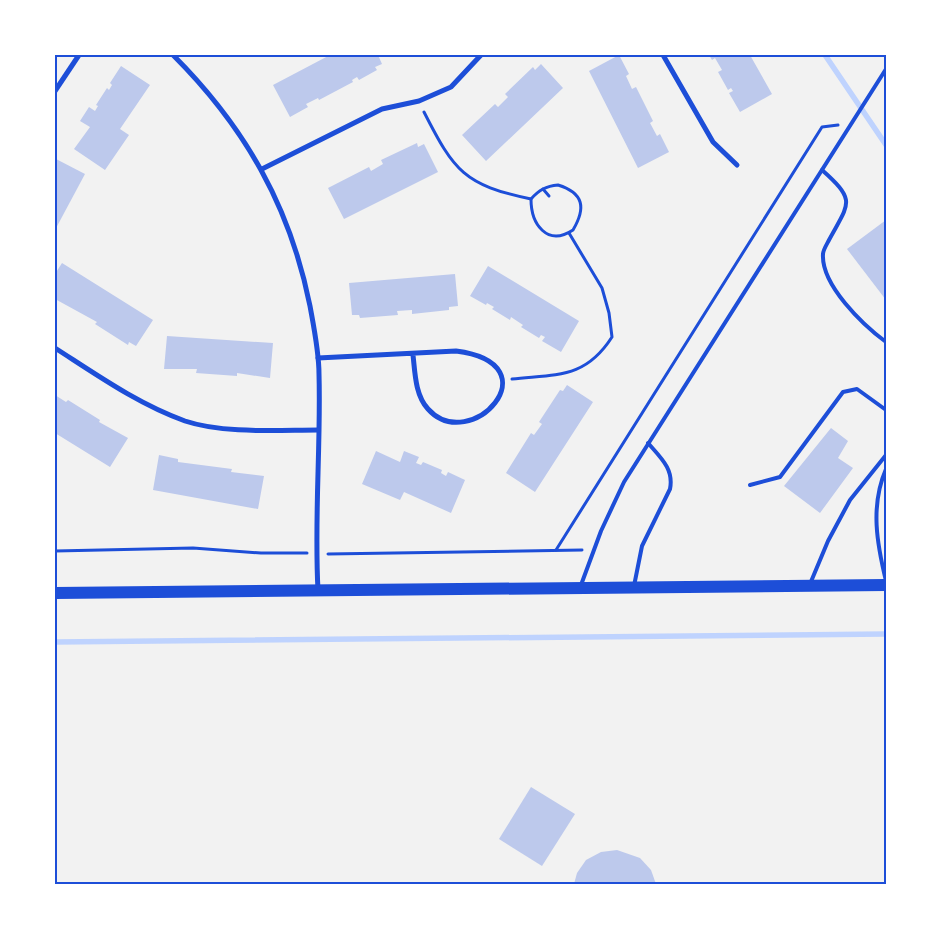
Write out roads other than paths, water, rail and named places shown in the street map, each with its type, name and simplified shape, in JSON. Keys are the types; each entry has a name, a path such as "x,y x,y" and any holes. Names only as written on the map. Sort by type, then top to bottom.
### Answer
{"main road":[{"path":"55,593 886,585"}],"street":[{"path":"55,91 79,55"},
{"path":"173,55 234,124 262,169 293,241 306,284 318,358 316,553 318,590"},
{"path":"262,169 382,109 419,101 451,86 481,55"},
{"path":"663,55 713,142 737,165"},
{"path":"55,348 130,396 186,422 245,431 318,430"},
{"path":"318,358 456,351 476,354 490,360 498,369 502,380 498,399 486,414 463,421 437,417 427,409 420,396 413,354"}],"lane":[{"path":"580,588 609,514 624,482 886,70"},
{"path":"822,170 842,187 846,202 844,216 823,253 826,272 844,302 886,342"},
{"path":"750,485 780,477 843,392 857,389 886,410"},
{"path":"634,588 642,546 670,489 672,480 667,466 648,443"},
{"path":"809,586 828,541 850,500 886,455"},
{"path":"886,469 876,514 877,544 886,581"}],"waterway":[{"path":"825,55 886,145"},
{"path":"55,642 886,634"}]}
